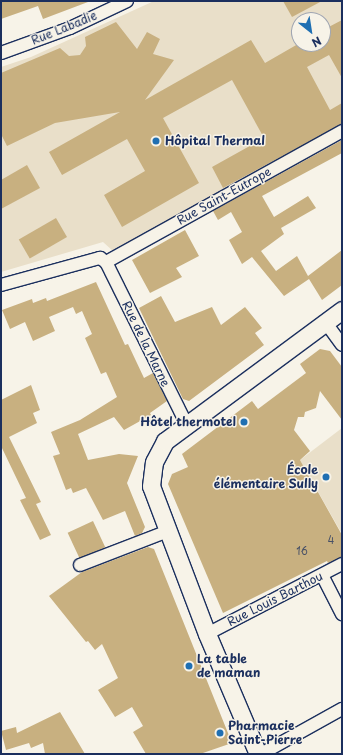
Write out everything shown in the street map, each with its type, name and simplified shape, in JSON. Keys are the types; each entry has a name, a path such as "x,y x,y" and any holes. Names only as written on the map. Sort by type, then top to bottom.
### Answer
{"main road":[{"path":"258,754 207,634 151,486 154,462 165,441 342,310"}],"street":[{"name":"Rue Labadie","path":"1,53 70,28 127,1"},
{"name":"Rue Saint-Eutrope","path":"106,262 342,131"},
{"path":"1,286 100,258 106,262"},
{"name":"Rue de la Marne","path":"106,262 187,425"},
{"path":"326,323 342,345"},
{"path":"80,565 168,531"},
{"name":"Rue Louis Barthou","path":"207,634 342,564"},
{"path":"322,575 342,614"},
{"path":"261,754 342,709"}],"shaded area":[{"name":"Hôpital Thermal","path":"154,1 342,1 342,124 113,251 103,242 1,272 1,67 31,57"},
{"name":"École élémentaire Sully","path":"342,428 342,534 300,460"}],"building":[{"path":"1,1 88,2 43,19 38,6 1,19"},
{"path":"283,1 322,1 301,12 291,12 291,15"},
{"path":"342,20 342,78 329,55 307,67 330,110 342,103 342,124 223,188 212,167 264,138 232,80 163,118 199,183 122,227 104,195 145,171 127,139 62,175 49,152 120,112 55,123 7,146 1,134 1,73 60,48 69,56 80,55 86,46 85,37 116,22 137,49 147,32 160,39 153,54 174,60 145,100 251,40 265,63 291,48 291,52 331,52 331,26"},
{"path":"342,140 342,153 262,196 274,217 308,196 316,208 281,228 284,234 261,251 276,271 297,256 308,276 342,250 342,285 322,300 309,279 284,296 252,257 242,264 229,240 242,232 231,212 218,220 213,211"},
{"path":"27,165 40,188 1,209 1,180"},
{"path":"56,218 67,237 30,259 19,240"},
{"path":"185,230 199,256 176,268 182,277 150,293 132,260"},
{"path":"96,282 125,345 128,344 144,378 153,373 167,401 150,413 151,415 124,430 114,417 78,434 88,460 119,454 138,456 127,483 145,527 142,533 135,536 125,511 103,520 86,488 73,493 71,488 66,490 53,456 60,454 51,432 80,420 117,397 106,372 101,374 85,338 92,334 82,311 76,314 73,307 49,317 55,331 33,341 25,322 10,329 2,310 32,299 33,303 46,298 47,301"},
{"path":"161,296 175,322 212,307 221,325 245,307 262,328 255,333 264,345 189,401 183,399 139,308"},
{"path":"320,349 330,351 342,367 342,420 320,391 316,408 305,412 304,417 298,417 294,430 310,451 300,460 342,535 342,557 328,563 327,561 223,613 168,484 172,474 188,467 182,454 252,401 258,409 306,373 300,364"},
{"path":"31,385 40,410 33,413 37,423 9,437 41,502 36,504 51,535 40,540 20,500 26,498 1,446 1,400"},
{"path":"93,521 105,547 80,559 68,533"},
{"path":"148,547 154,549 232,743 200,754 146,754 133,732 143,726 132,707 115,717 98,690 118,678 102,644 95,650 88,641 86,642 49,596 82,572"},
{"path":"60,712 85,754 45,754 43,743 31,748 29,743 6,750 1,731 16,727 17,733"}],"place":[{"name":"Hôpital Thermal","path":"156,141"},
{"name":"Hôtel thermotel","path":"244,422"},
{"name":"École élémentaire Sully","path":"326,477"},
{"name":"La table de maman","path":"189,666"},
{"name":"Pharmacie Saint-Pierre","path":"220,733"}]}
